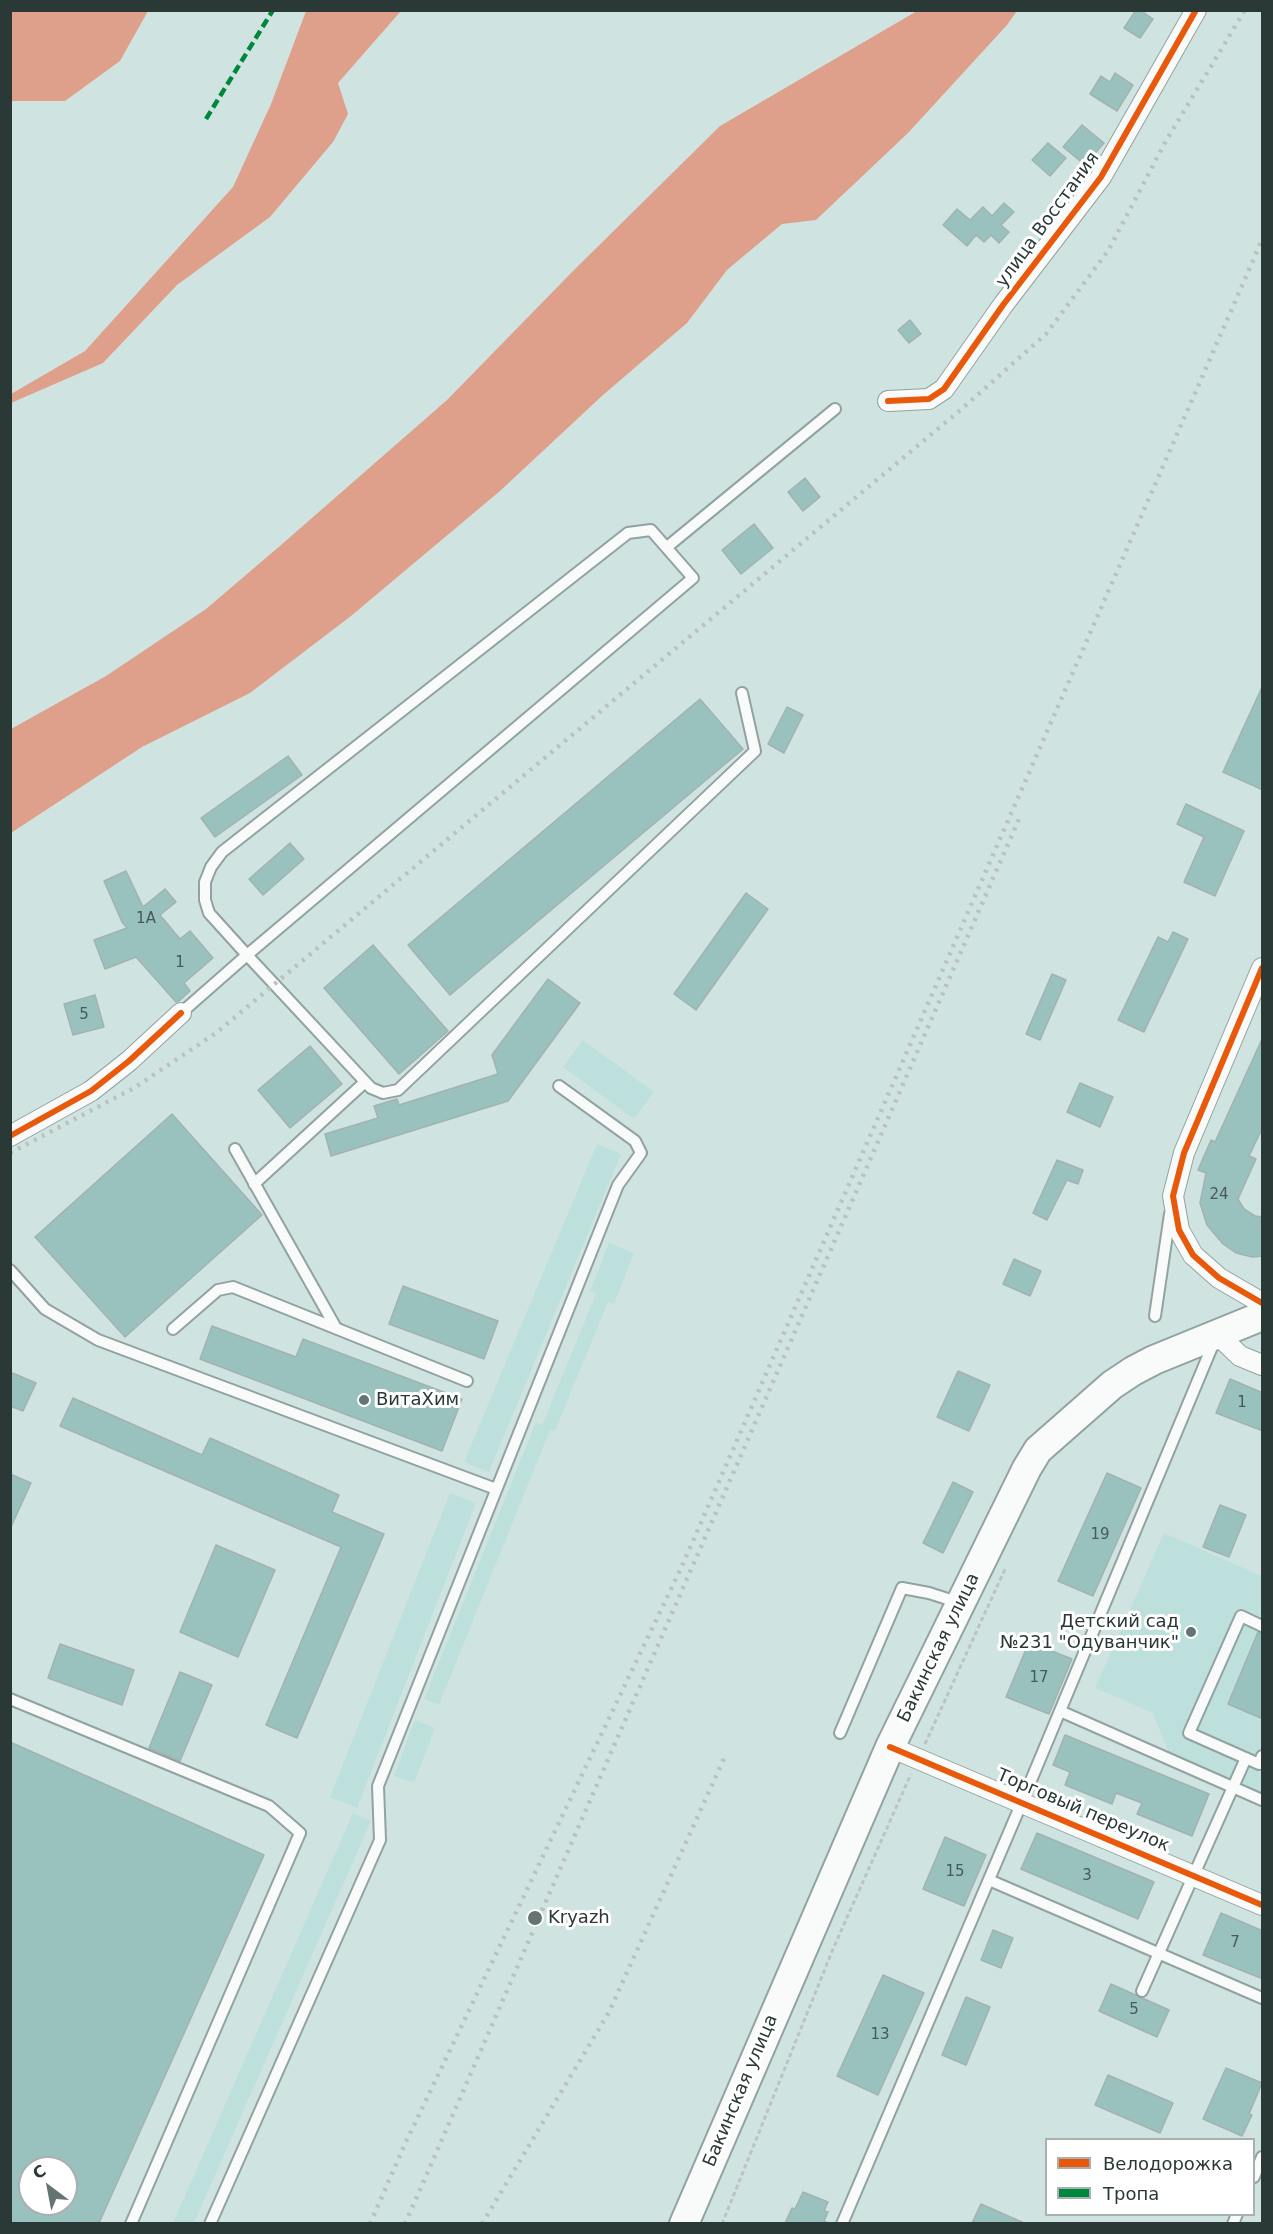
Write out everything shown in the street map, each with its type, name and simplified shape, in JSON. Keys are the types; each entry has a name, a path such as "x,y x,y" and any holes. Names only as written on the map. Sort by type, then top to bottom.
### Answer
{"main road":[{"name":"Бакинская улица","path":"684,2223 890,1747 1027,1468 1038,1450 1119,1380 1154,1360 1263,1316"}],"street":[{"name":"улица Восстания","path":"888,401 929,399 944,389 1101,177 1196,10"},
{"path":"1263,968 1184,1153 1173,1196 1179,1230 1193,1256 1219,1278 1263,1303"},
{"path":"10,1136 91,1091 129,1061 181,1013"},
{"path":"1217,1334 1240,1356 1263,1365"},
{"name":"Торговый переулок","path":"890,1747 1263,1905"}],"lane":[{"path":"667,547 835,409"},
{"path":"181,1013 247,955 693,578 651,530 628,533 222,852 211,867 205,882 209,913 247,955 371,1088 383,1093 398,1090 755,751 742,693"},
{"path":"254,1184 365,1082"},
{"path":"210,2223 380,1840 378,1786 618,1185 641,1153 635,1141 559,1086"},
{"path":"234,1149 336,1328"},
{"path":"1155,1316 1173,1196"},
{"path":"10,1270 45,1309 98,1340 496,1489"},
{"path":"173,1329 218,1290 233,1287 467,1380"},
{"path":"842,2223 1022,1802 1217,1334"},
{"path":"840,1733 902,1588 929,1593 960,1603"},
{"path":"1263,1626 1241,1616 1190,1733 1259,1764 1263,1756"},
{"path":"10,1699 269,1806 300,1833 130,2223"},
{"path":"1060,1711 1263,1800"},
{"path":"1142,1991 1246,1758"},
{"path":"989,1880 1263,1998"},
{"path":"1255,2175 1263,2157"}],"shaded area":[{"path":"11,10 148,11 120,61 65,101 11,101"},
{"path":"306,11 401,11 338,83 348,114 333,142 270,217 177,285 103,363 11,403 11,394 85,351 233,187 271,104"},
{"path":"917,11 1017,11 1007,25 908,133 816,220 782,224 727,270 687,323 603,395 500,491 351,616 250,693 142,747 11,833 11,729 106,676 206,609 447,400 720,126"},
{"path":"583,1040 654,1092 634,1119 563,1067"},
{"path":"597,1144 621,1154 489,1472 464,1462"},
{"path":"609,1243 634,1253 614,1304 608,1302 555,1431 550,1430 439,1705 424,1699 536,1422 542,1425 596,1294 590,1291"},
{"path":"450,1493 476,1503 357,1808 330,1797"},
{"name":"Детский сад №231 \"Одуванчик\"","path":"1164,1533 1262,1576 1262,1795 1169,1754 1153,1713 1095,1688"},
{"path":"415,1720 435,1728 414,1783 394,1776"},
{"path":"353,1813 371,1821 194,2223 173,2223"}],"building":[{"path":"1136,10 1140,10 1153,19 1140,38 1124,28"},
{"path":"1115,73 1133,85 1117,111 1090,94 1101,76 1110,82"},
{"path":"1082,125 1104,143 1085,165 1063,147"},
{"path":"1048,143 1066,158 1050,176 1032,160"},
{"path":"1004,203 1014,212 1001,225 1009,232 999,243 991,235 984,242 976,235 967,246 943,225 957,209 970,220 983,207 992,216"},
{"path":"910,320 921,334 909,343 898,330"},
{"path":"805,478 820,497 803,511 788,492"},
{"path":"754,524 773,548 741,574 722,550"},
{"path":"1263,685 1263,790 1223,772"},
{"path":"700,699 743,749 450,995 408,945"},
{"path":"787,707 803,715 784,753 768,744"},
{"path":"288,756 302,775 215,837 201,818"},
{"path":"1186,804 1244,831 1215,896 1184,882 1204,837 1177,824"},
{"path":"290,843 304,859 263,895 249,879"},
{"path":"126,871 143,907 165,889 176,902 160,915 180,939 190,931 213,958 184,983 190,991 179,1001 176,1002 136,957 105,969 94,940 127,928 122,922 104,881"},
{"path":"746,893 768,909 696,1010 674,994"},
{"path":"1173,932 1188,939 1144,1032 1118,1020 1158,937 1168,942"},
{"path":"373,945 448,1031 399,1074 324,988"},
{"path":"1052,974 1066,980 1040,1040 1026,1034"},
{"path":"548,979 580,1003 508,1101 331,1156 325,1134 378,1118 374,1106 397,1099 399,1105 498,1074 492,1055"},
{"path":"95,995 104,1027 73,1035 64,1004"},
{"path":"1263,1037 1263,1127 1249,1156 1256,1159 1238,1199 1244,1209 1255,1216 1263,1217 1263,1256 1252,1257 1236,1253 1223,1244 1207,1225 1200,1203 1206,1173 1198,1170 1211,1140 1215,1142"},
{"path":"310,1046 342,1084 290,1128 258,1090"},
{"path":"1080,1083 1113,1097 1100,1127 1067,1112"},
{"path":"172,1114 262,1215 125,1337 35,1237"},
{"path":"1057,1160 1083,1170 1078,1184 1067,1180 1047,1220 1033,1213"},
{"path":"1014,1259 1041,1271 1030,1296 1003,1284"},
{"path":"403,1286 498,1321 484,1359 389,1324"},
{"path":"212,1326 296,1357 303,1339 462,1399 442,1451 200,1359"},
{"path":"958,1371 990,1385 969,1431 937,1417"},
{"path":"10,1372 36,1383 23,1411 10,1406"},
{"path":"1230,1379 1263,1393 1263,1431 1216,1413"},
{"path":"73,1398 202,1455 210,1438 339,1495 332,1512 384,1534 297,1738 266,1725 341,1547 60,1426"},
{"path":"1107,1473 1141,1488 1093,1596 1058,1581"},
{"path":"10,1474 31,1483 10,1529"},
{"path":"953,1482 973,1492 943,1553 923,1543"},
{"path":"1220,1505 1246,1515 1229,1557 1203,1547"},
{"path":"216,1545 275,1570 238,1657 180,1632"},
{"path":"1258,1632 1263,1633 1263,1719 1228,1704"},
{"path":"1029,1642 1072,1659 1049,1714 1006,1697"},
{"path":"60,1644 134,1670 122,1705 48,1678"},
{"path":"180,1672 212,1685 180,1761 149,1748"},
{"path":"1065,1735 1209,1794 1192,1836 1137,1814 1142,1803 1116,1793 1112,1804 1065,1785 1070,1772 1053,1765"},
{"path":"10,1742 264,1855 99,2223 10,2223"},
{"path":"1037,1833 1154,1882 1138,1919 1021,1869"},
{"path":"945,1837 986,1855 964,1906 923,1889"},
{"path":"1221,1913 1263,1931 1263,1979 1203,1955"},
{"path":"993,1930 1013,1938 1001,1968 981,1960"},
{"path":"883,1975 924,1993 878,2095 837,2076"},
{"path":"1111,1984 1169,2010 1157,2037 1099,2011"},
{"path":"966,1997 990,2007 966,2065 942,2055"},
{"path":"1226,2068 1262,2083 1249,2114 1252,2115 1242,2136 1203,2119"},
{"path":"1108,2075 1173,2103 1160,2133 1095,2105"},
{"path":"803,2192 828,2202 824,2211 828,2212 824,2221 828,2223 785,2223"},
{"path":"981,2204 1024,2223 972,2223"}],"railway":[{"path":"10,1153 134,1088 216,1033 964,407 1046,334 1108,251 1167,139 1245,10"},
{"path":"370,2224 404,2146 682,1566 1262,240"},
{"path":"405,2224 1019,819"},
{"path":"482,2224 609,2012 726,1754"}],"marked path":[{"path":"206,119 273,10"}],"cycle path":[{"path":"888,401 929,399 944,389 1003,305 1101,177 1196,10"},
{"path":"1262,968 1184,1153 1173,1196 1179,1230 1193,1255 1219,1278 1262,1303"},
{"path":"10,1136 91,1091 129,1061 181,1013"},
{"path":"890,1747 1262,1905"}],"place":[{"name":"ВитаХим","path":"364,1400"},
{"name":"Детский сад №231 \"Одуванчик\"","path":"1191,1632"},
{"name":"Kryazh","path":"535,1918"}]}
